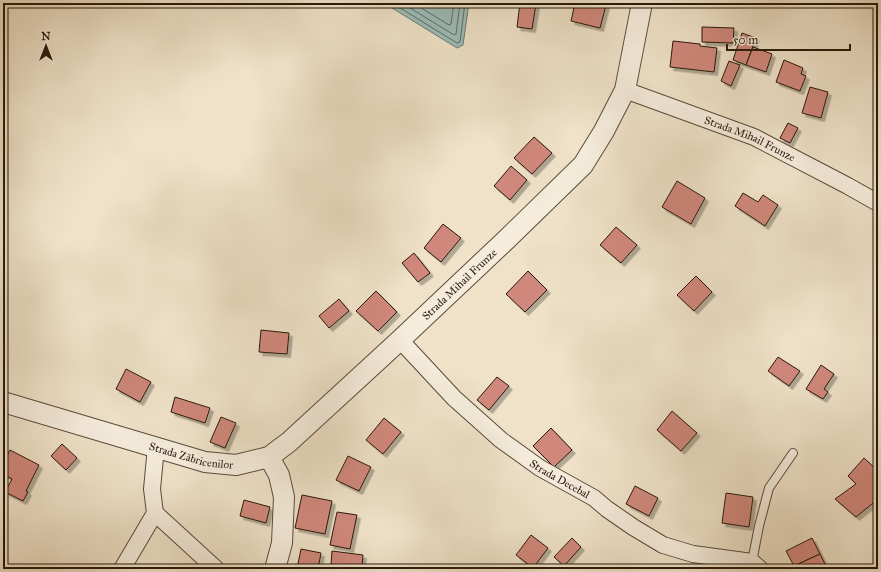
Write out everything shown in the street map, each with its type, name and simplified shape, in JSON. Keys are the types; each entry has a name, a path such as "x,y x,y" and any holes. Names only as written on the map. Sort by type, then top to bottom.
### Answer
{"street":[{"name":"Strada Mihail Frunze","path":"269,457 289,442 400,340 583,165 604,131 625,90 642,3"},
{"name":"Strada Mihail Frunze","path":"625,90 754,136 848,186 878,204"},
{"name":"Strada Decebal","path":"400,340 454,398 501,440 540,468 594,498 633,527 663,545 694,554 756,566"},
{"name":"Strada Zăbricenilor","path":"3,402 205,462 236,465 269,457"},
{"path":"122,569 155,513 152,489 156,447"},
{"path":"269,457 279,475 284,497 282,543 276,569"},
{"path":"155,513 216,569"}],"lane":[{"name":"Strada Decebal","path":"756,566 759,526 769,488 794,453"}],"water":[{"path":"384,3 469,3 463,45 457,48"}],"building":[{"path":"520,3 536,4 532,29 517,27"},
{"path":"575,3 597,3 606,5 600,28 571,21"},
{"path":"702,27 734,28 733,43 702,42"},
{"path":"742,33 756,38 746,65 733,60"},
{"path":"673,41 700,44 700,46 717,48 714,72 670,67"},
{"path":"753,47 772,54 766,72 746,65"},
{"path":"784,60 803,68 801,74 806,76 800,91 776,82"},
{"path":"729,61 740,65 731,86 721,81"},
{"path":"810,87 828,92 821,118 802,113"},
{"path":"788,123 798,128 790,143 780,138"},
{"path":"534,137 552,153 532,174 514,158"},
{"path":"511,166 527,180 510,200 494,186"},
{"path":"677,181 705,198 691,224 662,207"},
{"path":"743,193 758,202 763,195 778,205 765,226 735,206"},
{"path":"443,224 461,238 441,262 424,248"},
{"path":"616,227 637,245 621,263 600,245"},
{"path":"414,253 430,273 418,282 402,263"},
{"path":"528,271 547,290 525,312 506,294"},
{"path":"696,276 712,292 694,311 677,295"},
{"path":"376,291 397,312 378,331 356,311"},
{"path":"339,299 349,311 329,328 319,316"},
{"path":"261,330 289,333 287,354 259,352"},
{"path":"778,357 800,371 789,386 768,371"},
{"path":"821,365 834,374 824,389 828,392 823,399 806,389"},
{"path":"126,369 151,382 140,402 116,389"},
{"path":"497,377 509,386 489,410 477,400"},
{"path":"175,397 210,408 205,423 171,412"},
{"path":"672,411 697,433 681,451 657,430"},
{"path":"221,417 236,423 225,448 210,442"},
{"path":"384,418 401,432 383,454 366,440"},
{"path":"551,428 572,450 554,467 533,446"},
{"path":"62,444 77,458 66,470 51,456"},
{"path":"10,450 39,465 26,491 28,492 23,501 5,492 12,479 3,474 3,463"},
{"path":"348,456 371,467 359,491 336,480"},
{"path":"864,458 878,471 878,499 856,517 835,499 856,484 848,476"},
{"path":"635,486 658,498 649,516 626,504"},
{"path":"726,493 753,497 749,527 722,523"},
{"path":"302,495 332,501 325,534 295,528"},
{"path":"244,500 270,507 266,523 240,516"},
{"path":"337,512 357,515 350,549 330,545"},
{"path":"531,535 548,548 533,568 516,555"},
{"path":"572,538 581,547 564,566 554,557"},
{"path":"812,538 820,554 794,566 786,551"},
{"path":"301,549 321,553 318,569 297,569"},
{"path":"332,551 363,555 362,568 331,564"},
{"path":"820,554 827,568 796,569 794,566"}]}
